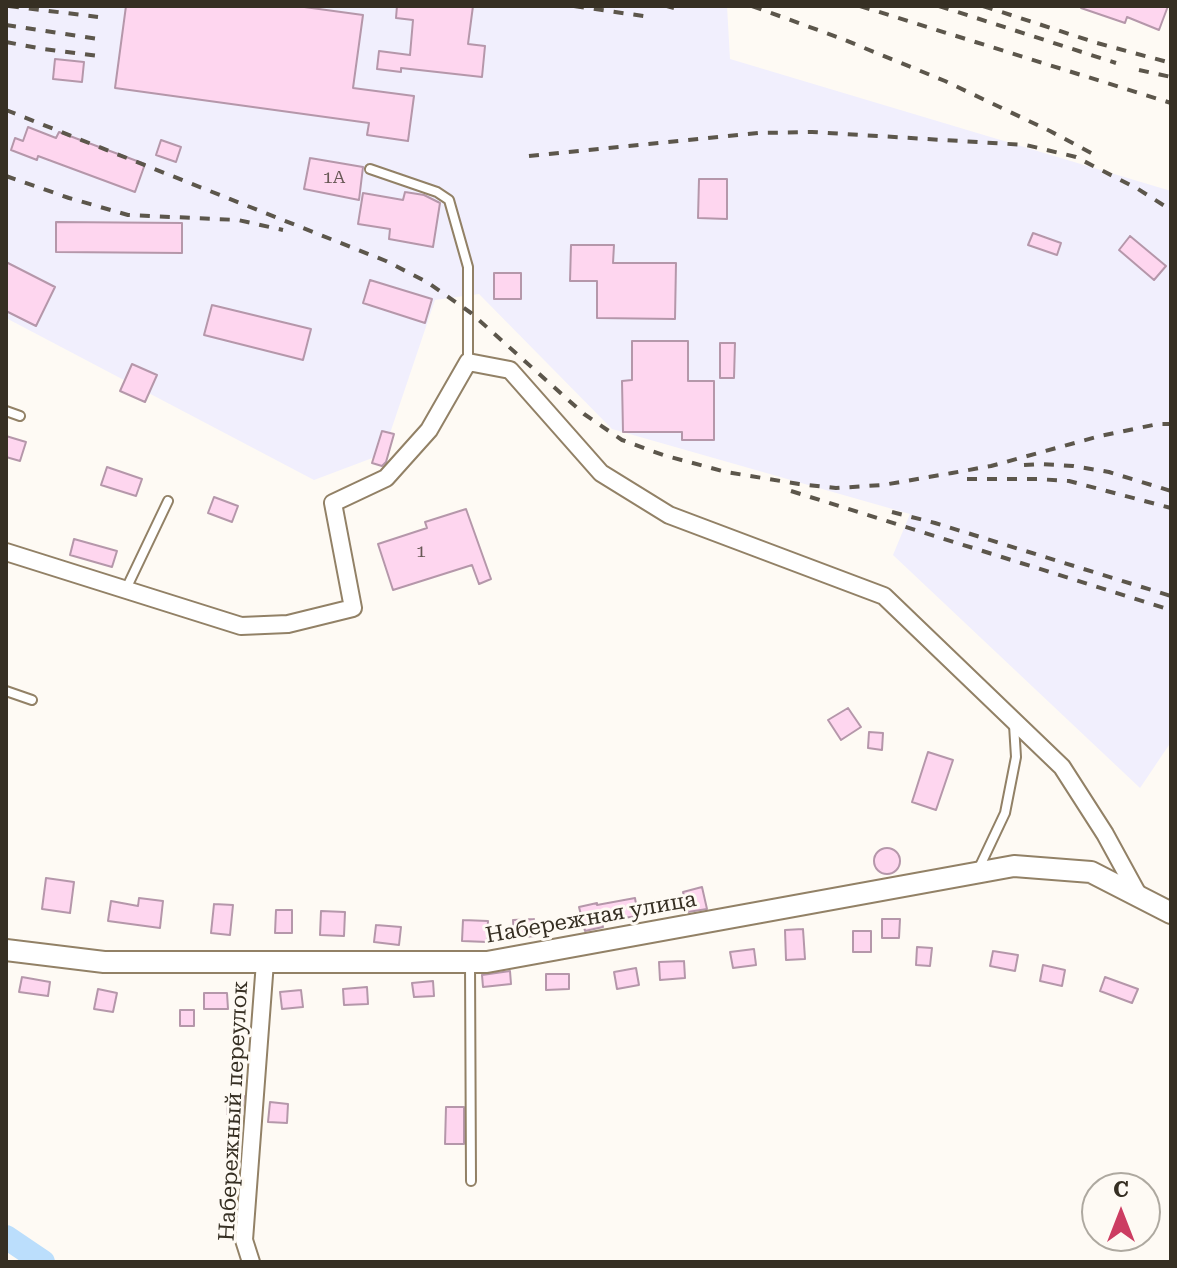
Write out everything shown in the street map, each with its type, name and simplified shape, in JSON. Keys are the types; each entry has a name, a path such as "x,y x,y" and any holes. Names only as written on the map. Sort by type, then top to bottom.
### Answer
{"street":[{"path":"6,552 241,626 288,624 353,608 333,503 386,478 429,430 468,362 510,370 601,473 669,515 884,596 1062,767 1105,834 1140,898"},
{"name":"Набережная улица","path":"6,950 104,962 487,962 1014,866 1091,872 1171,913"},
{"name":"Набережный переулок","path":"251,1262 244,1240 265,962"}],"lane":[{"path":"370,169 437,192 449,200 468,267 468,362"},
{"path":"6,411 20,416"},
{"path":"126,589 168,501"},
{"path":"6,691 32,700"},
{"path":"977,873 1005,813 1016,757 1014,723"},
{"path":"470,962 471,1181"}],"shaded area":[{"path":"6,6 727,6 730,59 1171,191 1171,742 1140,788 893,555 910,514 612,429 479,294 435,300 383,454 314,480 6,318"}],"building":[{"path":"126,6 297,6 363,15 353,88 414,96 408,141 367,135 369,123 115,88"},
{"path":"397,6 473,6 468,44 485,46 482,77 401,68 401,72 377,69 379,51 410,55 413,20 396,18"},
{"path":"1081,6 1168,6 1159,30 1127,17 1125,23"},
{"path":"55,59 84,62 82,82 53,79"},
{"path":"28,127 56,138 59,132 145,164 135,192 38,156 37,160 11,150 15,138 23,141"},
{"path":"161,140 181,147 176,162 156,155"},
{"path":"310,158 363,167 359,200 304,189"},
{"path":"699,179 727,179 727,219 698,218"},
{"path":"405,192 424,195 440,203 433,247 389,239 390,229 358,224 363,193 403,200"},
{"path":"56,222 182,223 182,253 56,252"},
{"path":"1033,233 1061,243 1057,255 1028,245"},
{"path":"1130,236 1166,266 1154,280 1119,250"},
{"path":"571,245 614,245 613,263 676,263 675,319 597,318 597,281 570,281"},
{"path":"6,262 55,287 36,326 6,311"},
{"path":"494,273 521,273 521,299 494,299"},
{"path":"370,280 432,299 425,323 363,303"},
{"path":"212,305 311,329 303,360 204,335"},
{"path":"632,341 688,341 688,381 714,381 714,440 682,440 682,432 623,432 622,381 632,380"},
{"path":"720,343 735,343 734,378 720,378"},
{"path":"132,364 157,375 145,402 120,391"},
{"path":"382,431 394,434 382,466 372,463"},
{"path":"6,436 26,442 20,461 6,457"},
{"path":"107,467 142,479 136,496 101,485"},
{"path":"214,497 238,506 232,522 208,513"},
{"path":"466,509 491,579 479,584 472,565 393,590 378,544 427,528 425,522"},
{"path":"74,539 117,551 112,567 70,555"},
{"path":"848,708 861,727 841,740 828,720"},
{"path":"869,732 883,733 882,750 868,748"},
{"path":"928,752 953,760 936,810 912,802"},
{"path":"887,848 896,852 900,861 896,870 887,874 878,870 874,861 878,852"},
{"path":"46,878 74,882 70,913 42,909"},
{"path":"702,887 707,909 688,912 683,892"},
{"path":"139,898 163,901 160,928 108,921 111,901 138,906"},
{"path":"635,898 638,916 601,921 603,927 585,931 579,907"},
{"path":"214,904 233,905 230,935 211,933"},
{"path":"276,910 292,910 292,933 275,933"},
{"path":"321,911 345,912 344,936 320,935"},
{"path":"534,919 535,936 514,938 513,920"},
{"path":"882,919 900,919 899,938 882,938"},
{"path":"463,920 488,921 487,942 462,941"},
{"path":"376,925 401,927 399,945 374,942"},
{"path":"803,929 805,959 786,960 785,930"},
{"path":"853,931 871,931 871,952 853,952"},
{"path":"917,947 932,948 930,966 916,965"},
{"path":"754,949 756,965 733,968 730,952"},
{"path":"993,951 1018,955 1015,971 990,966"},
{"path":"684,961 685,978 660,980 659,962"},
{"path":"1043,965 1065,970 1062,986 1040,981"},
{"path":"636,968 639,985 617,989 614,972"},
{"path":"510,971 511,984 483,987 482,975"},
{"path":"546,974 569,974 569,989 546,990"},
{"path":"22,977 50,982 48,996 19,992"},
{"path":"1105,977 1138,989 1132,1003 1100,991"},
{"path":"433,981 434,996 414,997 412,983"},
{"path":"367,987 368,1004 344,1005 343,989"},
{"path":"98,989 117,993 113,1012 94,1009"},
{"path":"301,990 303,1007 282,1009 280,992"},
{"path":"204,993 227,993 228,1009 204,1009"},
{"path":"180,1010 194,1010 194,1026 180,1026"},
{"path":"228,1094 244,1096 242,1115 227,1114"},
{"path":"270,1102 288,1104 287,1123 268,1122"},
{"path":"446,1107 464,1107 464,1144 445,1144"}],"waterway":[{"path":"6,1237 43,1262"}],"railway":[{"path":"9,6 98,17"},
{"path":"574,6 650,17"},
{"path":"667,6 674,8"},
{"path":"752,6 945,81 1093,154"},
{"path":"860,6 1171,103"},
{"path":"939,6 1116,63"},
{"path":"983,6 1171,63"},
{"path":"6,25 98,39"},
{"path":"6,42 98,56"},
{"path":"1139,70 1171,77"},
{"path":"6,110 386,261 427,282 471,313 584,414 622,440 726,472 836,488 883,485 991,466 1100,436 1171,424"},
{"path":"529,156 759,133 812,132 1026,145 1076,157 1171,210"},
{"path":"6,176 128,215 238,220 283,230"},
{"path":"1024,465 1073,466 1109,472 1171,491"},
{"path":"967,479 1069,481 1171,508"},
{"path":"791,491 1171,610"},
{"path":"892,512 1171,596"}]}
